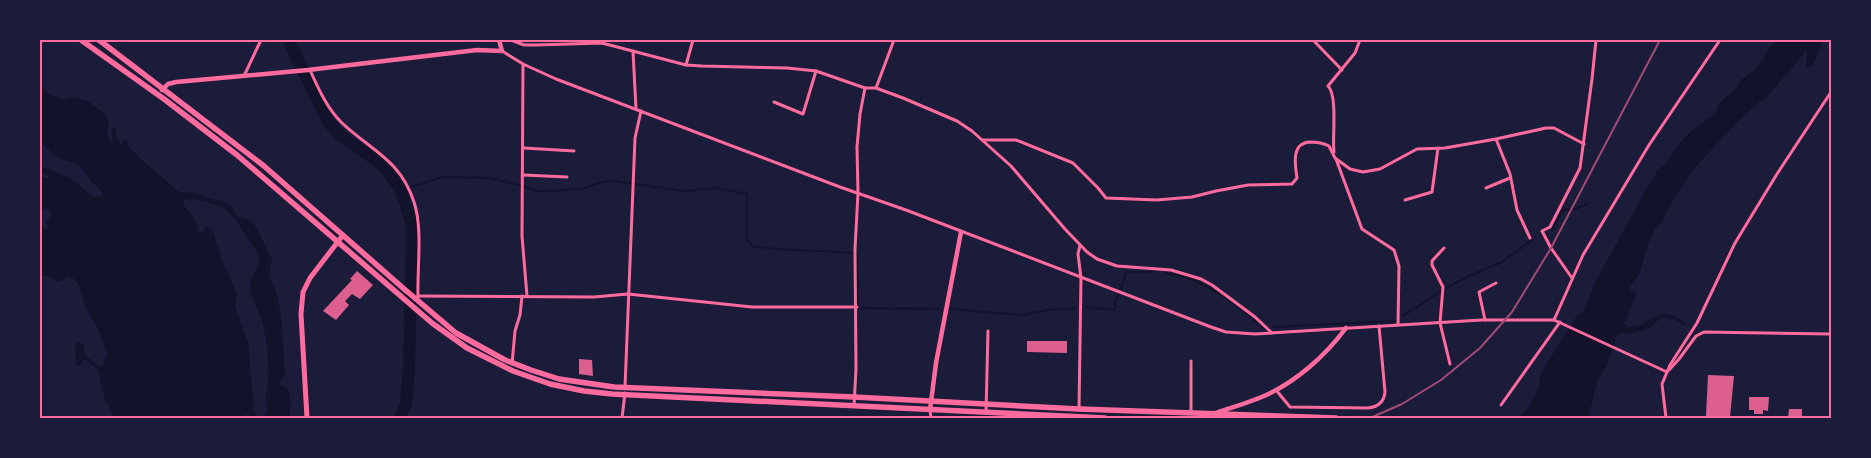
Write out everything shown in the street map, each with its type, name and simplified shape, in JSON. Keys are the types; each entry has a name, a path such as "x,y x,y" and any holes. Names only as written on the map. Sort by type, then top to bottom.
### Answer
{"highway":[{"path":"81,40 158,95 244,161 418,311 467,348 510,370 566,388 624,394 1105,418"},
{"path":"100,40 264,166 456,333 512,362 559,379 625,387 1191,413 1213,416 1336,418"}],"main road":[{"path":"307,418 301,314 303,292 310,278 344,235"}],"street":[{"path":"244,76 262,40"},
{"path":"499,40 502,51"},
{"path":"511,40 524,45 602,44 686,64 816,71 865,88 876,88 927,107 957,120 982,140 1011,166 1048,211 1080,245 1097,259 1110,264 1171,270 1201,279 1248,311 1272,333"},
{"path":"686,64 693,40"},
{"path":"876,88 894,40"},
{"path":"1313,40 1342,70"},
{"path":"1360,40 1355,53 1328,86 1331,90 1334,113 1336,158 1350,169 1363,172 1380,169 1417,149 1438,148 1496,139 1546,128 1554,128 1584,144"},
{"path":"1572,278 1551,248 1542,231 1550,227 1580,168 1596,40"},
{"path":"1554,320 1582,255 1649,145 1720,40"},
{"path":"158,95 170,83 176,82 309,70 477,50 502,51 523,64 556,79 1226,332 1242,334 1272,333 1485,320 1554,320 1668,372"},
{"path":"633,51 636,109"},
{"path":"523,64 522,236 527,296"},
{"path":"309,70 320,92 340,120 393,164 405,182 415,204 418,229 418,299 522,296 594,297 628,294 752,307 856,307"},
{"path":"774,102 803,114 816,71"},
{"path":"854,406 856,307 854,249 858,193 857,147 865,88"},
{"path":"1666,418 1662,388 1672,362 1697,323 1735,243 1780,168 1831,92"},
{"path":"622,418 625,387 635,138 641,111"},
{"path":"1496,139 1510,178 1517,210 1530,238"},
{"path":"982,140 1016,140 1073,163 1106,198 1157,200 1192,197 1248,186 1292,184 1297,178 1295,158 1299,146 1305,142 1330,146 1362,229 1394,250 1399,266 1398,325"},
{"path":"524,148 574,152"},
{"path":"1405,200 1432,192 1438,148"},
{"path":"523,175 567,177"},
{"path":"1486,188 1510,178"},
{"path":"930,418 930,402 961,232"},
{"path":"1079,417 1081,278 1078,254 1080,245"},
{"path":"1444,248 1432,261 1432,265 1443,287 1440,323 1450,364"},
{"path":"1485,320 1479,292 1496,283"},
{"path":"510,370 522,296"},
{"path":"1501,405 1561,322"},
{"path":"1276,390 1290,407 1368,408 1379,404 1383,400 1385,390 1379,326"},
{"path":"1213,416 1276,390 1316,361 1336,342 1346,328"},
{"path":"986,413 988,331"},
{"path":"1668,372 1701,332 1831,334"},
{"path":"1191,361 1191,413"},
{"path":"686,390 686,397"},
{"path":"1288,417 1290,407"}],"shaded area":[{"path":"1777,40 1822,40 1813,64 1806,69 1806,51 1764,100 1760,101 1730,129 1692,171 1670,205 1662,222 1655,229 1648,244 1640,272 1629,288 1630,291 1635,291 1636,294 1624,324 1633,327 1645,323 1656,316 1665,314 1678,318 1687,326 1668,318 1662,318 1645,330 1617,335 1607,366 1597,381 1588,418 1518,418 1530,406 1540,385 1539,376 1578,314 1583,313 1595,283 1655,176 1656,171 1666,164 1675,149 1689,133 1716,112 1718,105 1763,60 1769,48"},
{"path":"40,87 51,95 66,100 73,97 88,101 104,113 109,121 107,133 110,143 112,143 112,127 115,128 121,145 125,139 129,147 144,162 179,192 195,193 231,205 237,216 250,220 256,227 272,260 268,276 277,296 280,309 285,376 280,381 281,386 288,389 291,403 289,418 276,416 263,418 267,409 265,399 268,382 267,349 262,321 250,289 259,261 258,254 236,220 224,209 217,205 187,199 184,200 183,204 196,221 198,232 203,232 206,226 213,231 222,261 237,294 235,307 248,342 254,413 261,418 249,418 246,413 244,415 245,418 114,418 105,401 98,369 84,359 80,366 76,365 75,345 77,341 83,345 85,355 98,366 103,365 107,354 98,328 85,307 79,285 72,277 67,276 59,282 40,275 40,239 42,238 40,226 49,229 46,222 52,213 49,209 40,208 40,176 48,178 48,176 40,173 40,166 70,178 92,196 100,197 102,193 80,166 57,157 40,142"}],"building":[{"path":"357,271 373,285 360,299 352,294 345,301 349,305 336,320 323,311 352,280 350,279"},
{"path":"1027,341 1067,341 1067,353 1027,352"},
{"path":"579,359 592,360 593,376 579,374"},
{"path":"1708,375 1734,376 1730,417 1706,416"},
{"path":"1749,397 1769,397 1768,411 1763,410 1763,414 1754,414 1754,410 1749,410"},
{"path":"1789,409 1802,409 1802,418 1788,418"}],"waterway":[{"path":"288,40 329,123 341,136 376,160 389,173 401,190 412,225 409,370 406,403 400,418"},
{"path":"401,190 443,177 490,178 537,191 582,189 602,182 613,181 685,191 715,188 747,194 747,240 752,246 857,253 858,308 941,309"},
{"path":"1552,230 1563,210 1575,209 1589,203"},
{"path":"1446,288 1502,262 1532,240"},
{"path":"1121,288 1126,272 1154,272"},
{"path":"1166,273 1193,280 1219,293 1264,329"},
{"path":"1403,316 1441,291"},
{"path":"1086,307 1115,310 1118,295"},
{"path":"951,309 1022,315 1048,310 1075,308"},
{"path":"1273,327 1397,321 1397,319"}],"railway":[{"path":"1370,418 1402,404 1441,380 1480,348 1512,312 1551,248 1660,40"}]}
